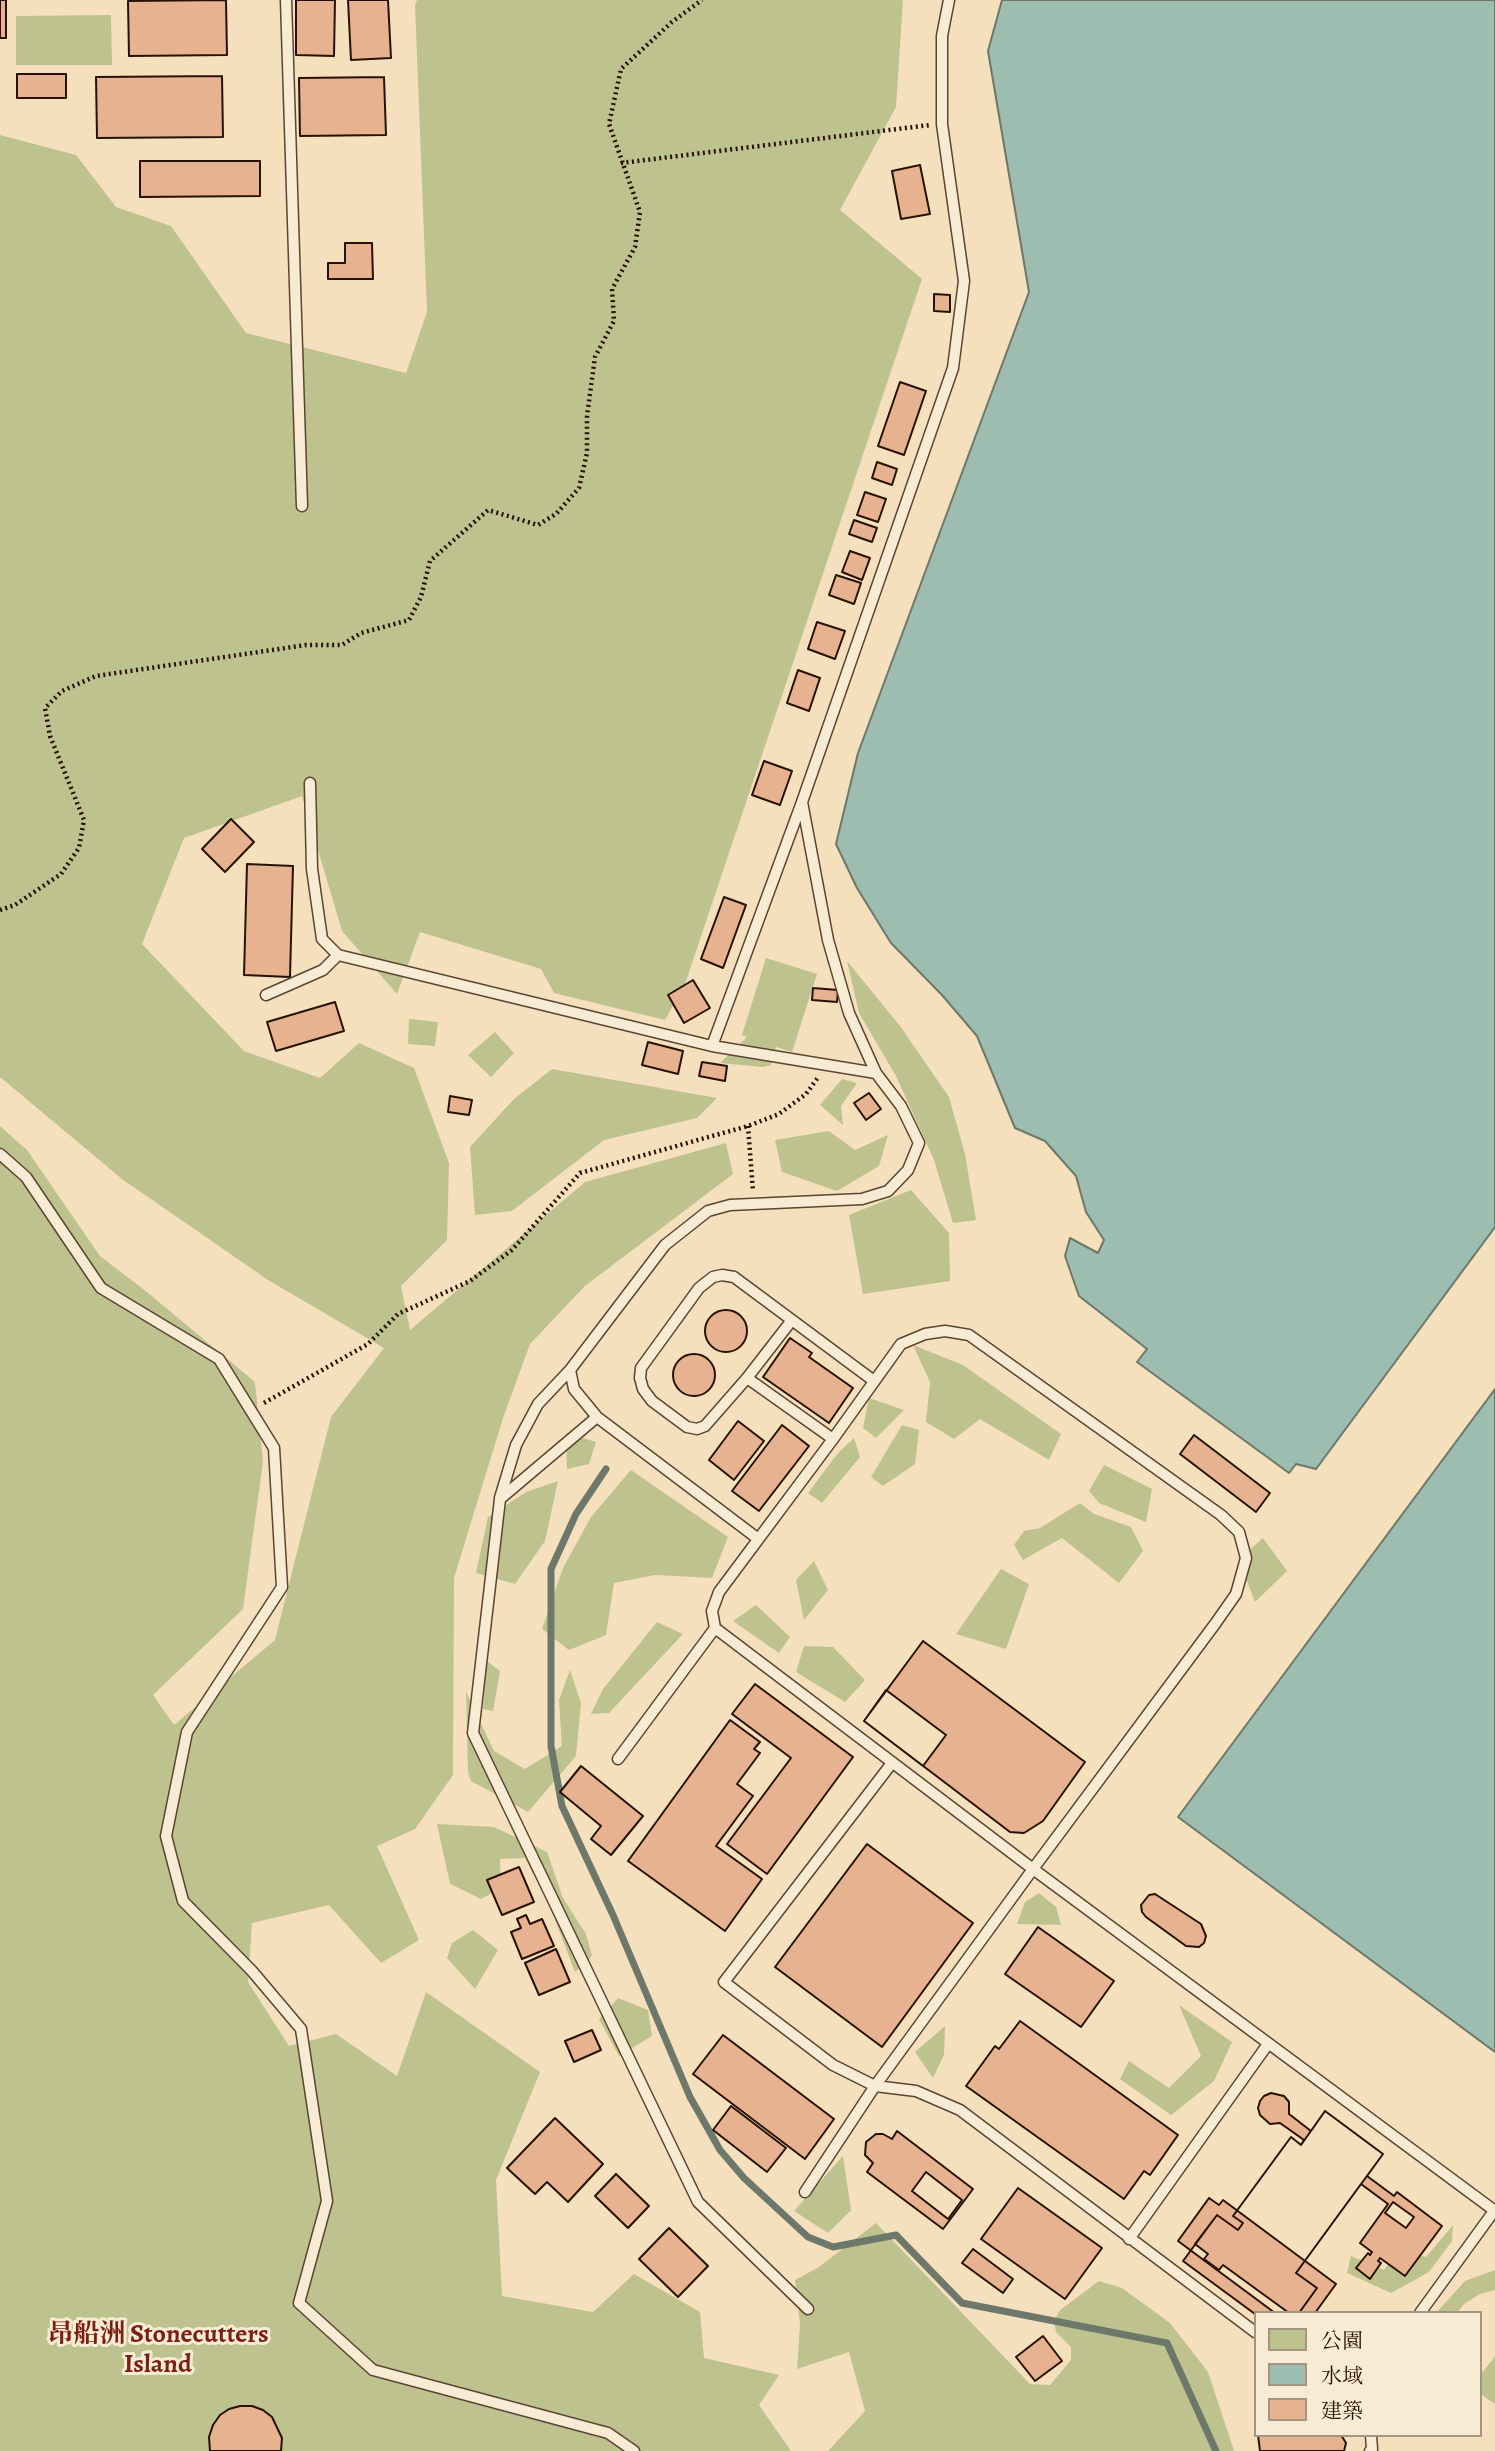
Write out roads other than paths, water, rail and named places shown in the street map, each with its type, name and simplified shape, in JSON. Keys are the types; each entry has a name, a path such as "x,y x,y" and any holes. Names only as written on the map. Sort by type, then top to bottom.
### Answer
{"lane":[{"path":"286,0 302,506"},
{"path":"712,1046 802,802 953,368 964,281 942,124 942,36 949,0"},
{"path":"310,783 312,869 322,939 338,955 712,1046 876,1073"},
{"path":"802,802 828,940 849,1013 876,1073 901,1106 919,1143 908,1170 888,1191 862,1199 753,1203 730,1205 708,1212 665,1245 569,1370 538,1404 516,1445 500,1499 473,1733 698,2202 808,2309"},
{"path":"266,995 323,970 338,955"},
{"path":"0,1154 26,1177 101,1289 219,1359 274,1448 282,1587 187,1732 166,1836 183,1901 252,1971 301,2029 327,2202 299,2303 373,2370 608,2433 634,2451"},
{"path":"792,1320 715,1418 697,1430 687,1427 652,1401 643,1390 639,1378 641,1368 699,1288 713,1277 722,1275 734,1277 792,1320 874,1381"},
{"path":"804,2192 875,2086 1033,1869 1236,1594 1245,1558 1239,1532 1221,1515 970,1335 945,1331 925,1334 901,1344 719,1592 712,1611 715,1628 1033,1869 1495,2211 1420,2311"},
{"path":"569,1370 574,1389 597,1418 757,1538"},
{"path":"747,1378 834,1438"},
{"path":"500,1499 597,1418"},
{"path":"618,1759 715,1628"},
{"path":"892,1763 724,1982 833,2065 875,2086 916,2091 960,2110 1254,2331"},
{"path":"1129,2239 1268,2044"}],"water":[{"path":"1002,0 1495,0 1495,1227 1316,1469 1296,1464 1289,1473 1137,1362 1147,1349 1079,1296 1065,1256 1070,1238 1098,1253 1104,1240 1086,1212 1076,1176 1045,1141 1015,1128 977,1036 942,995 891,943 857,888 836,844 858,753 1029,292 988,51"},
{"path":"1495,1389 1495,2052 1178,1817"}],"waterway":[{"path":"606,1469 576,1514 551,1569 551,1746 562,1806 613,1915 690,2097 720,2150 744,2178 808,2237 833,2247 896,2235 962,2303 1167,2343 1216,2451"}],"district":[{"name":"昂船洲 Stonecutters Island","path":"158,2351"}]}
